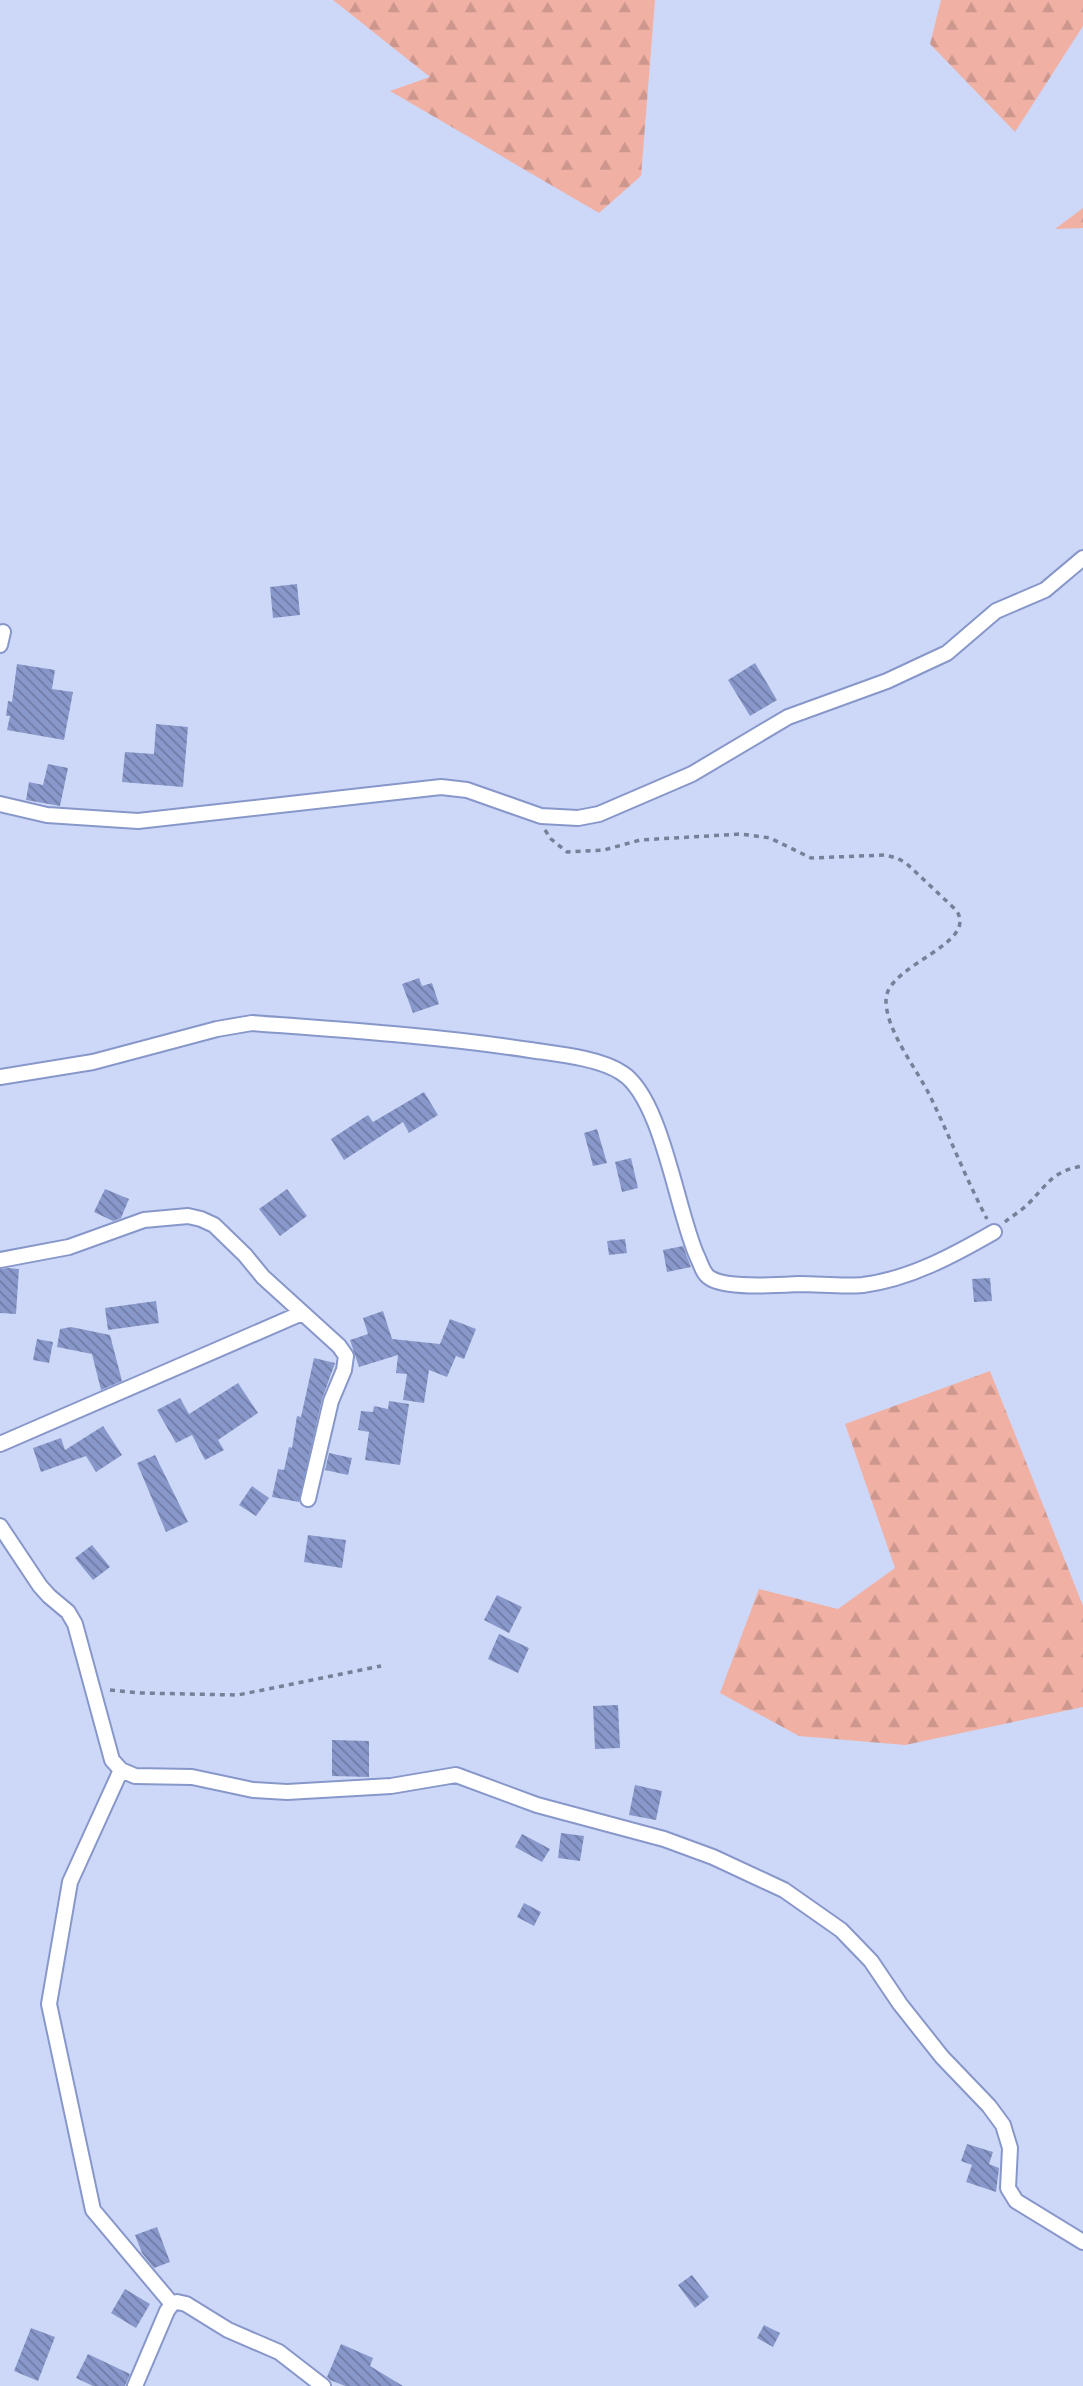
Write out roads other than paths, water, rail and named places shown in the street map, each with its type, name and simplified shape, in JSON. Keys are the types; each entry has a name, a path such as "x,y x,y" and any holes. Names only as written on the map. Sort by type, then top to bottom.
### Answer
{"street":[{"path":"0,804 47,815 138,821 441,788 467,790 541,816 578,818 599,814 692,774 788,717 922,666 947,653 996,611 1045,590 1083,558"},
{"path":"0,1077 93,1062 217,1029 252,1023 474,1041 612,1067 632,1080 661,1137 689,1237 704,1271 715,1281 776,1286 860,1285 879,1282 946,1259 994,1232"},
{"path":"0,1260 69,1247 144,1220 188,1216 214,1224 246,1255 263,1277 339,1346 346,1356 331,1401 308,1499"},
{"path":"0,1444 302,1313"},
{"path":"0,1526 40,1586 68,1612 75,1624 112,1760 121,1770 135,1776 192,1777 253,1790 288,1792 391,1786 456,1775 537,1805 664,1839 713,1857 784,1890 841,1930 872,1961 900,2004 942,2057 989,2106 1003,2125 1010,2148 1008,2189 1016,2201 1083,2242"},
{"path":"121,1770 70,1882 49,2004 93,2210 172,2304"},
{"path":"135,2386 172,2304 177,2302 186,2304 228,2330 279,2352 323,2386"}]}
